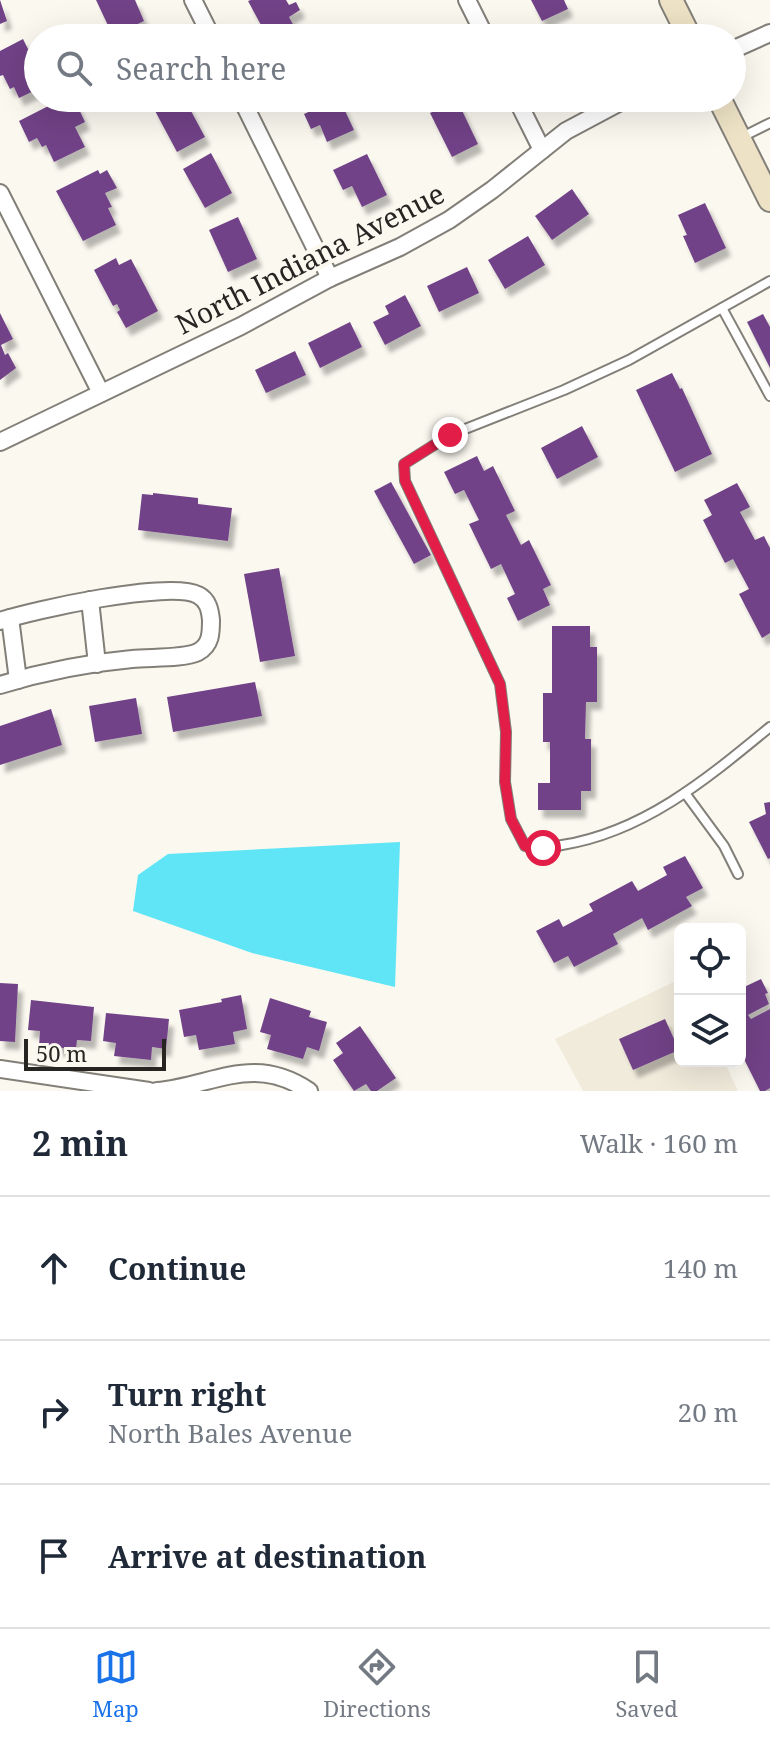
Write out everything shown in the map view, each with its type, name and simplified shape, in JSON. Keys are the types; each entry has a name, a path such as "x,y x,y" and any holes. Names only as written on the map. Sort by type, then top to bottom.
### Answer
{"main road":[{"path":"671,0 683,24"},
{"path":"726,112 770,200"}],"street":[{"path":"193,0 205,24"},
{"path":"467,0 479,24"},
{"path":"746,44 770,33"},
{"path":"248,112 330,278"},
{"path":"523,112 542,150"},
{"name":"North Indiana Avenue","path":"0,442 241,326 330,278 400,247 449,220 566,131 602,112"},
{"path":"0,193 101,393"},
{"path":"0,685 97,664 195,654 205,647 211,631 210,611 205,600 196,593 151,592 90,600 5,619 18,680"},
{"path":"90,600 97,664"},
{"path":"0,1069 149,1091"},
{"path":"157,1091 231,1073 279,1077 309,1091"}],"lane":[{"path":"739,138 770,123"},
{"path":"770,281 629,360 564,390 450,435 404,464 405,481 500,684 506,732 505,782 511,819 525,846 543,848 601,836 656,812 716,771 770,727"},
{"path":"722,308 770,396"},
{"path":"685,793 724,846 738,874"}],"shaded area":[{"path":"674,982 674,1067 727,1067 738,1091 583,1091 555,1039"}],"water":[{"path":"400,842 395,987 252,953 133,911 138,875 168,854"}],"building":[{"path":"0,0 7,21 0,24"},
{"path":"96,0 135,0 144,21 138,24 107,24"},
{"path":"286,0 289,5 296,2 300,10 289,17 293,24 260,24 248,1"},
{"path":"531,0 564,0 568,9 542,21"},
{"path":"24,41 24,96 19,98 14,87 10,89 3,75 0,76 0,51"},
{"path":"37,112 80,112 85,122 75,127 85,147 54,162 46,145 42,147 37,138 29,142 19,121"},
{"path":"156,112 192,112 205,137 177,152"},
{"path":"346,112 354,130 327,142 320,125 311,129 304,114"},
{"path":"463,112 478,144 452,157 430,113"},
{"path":"211,153 232,193 205,208 183,169"},
{"path":"367,154 387,195 362,207 352,186 343,190 333,170"},
{"path":"98,170 100,174 107,170 117,188 105,193 116,225 83,241 56,191"},
{"path":"572,189 589,214 552,240 535,216"},
{"path":"705,203 726,248 695,263 678,215"},
{"path":"238,217 257,259 228,272 209,230"},
{"path":"528,236 545,265 505,289 488,260"},
{"path":"116,258 119,265 131,259 158,311 126,328 117,312 120,310 117,304 113,306 94,270"},
{"path":"467,267 479,293 439,312 427,286"},
{"path":"405,295 421,326 385,345 373,322 389,314 385,306"},
{"path":"0,313 13,339 1,345 16,368 0,380"},
{"path":"763,314 770,327 770,368 747,322"},
{"path":"350,322 362,347 320,368 308,343"},
{"path":"295,351 306,375 266,393 255,370"},
{"path":"672,373 712,454 675,472 636,390"},
{"path":"582,426 598,457 557,479 541,448"},
{"path":"477,456 484,471 493,466 515,511 506,515 521,545 529,540 551,585 543,589 550,605 518,621 507,598 515,594 501,564 491,569 469,524 479,520 464,490 455,494 444,472"},
{"path":"391,482 431,555 414,564 374,491"},
{"path":"737,483 750,507 740,512 755,540 764,536 770,548 770,633 762,638 739,594 749,589 733,559 725,563 703,520 712,515 704,500"},
{"path":"142,494 198,498 198,504 232,508 228,541 138,530"},
{"path":"279,568 295,656 260,662 244,574"},
{"path":"552,626 590,626 590,647 597,647 597,702 586,702 585,739 591,739 591,791 581,791 581,810 538,810 538,783 550,783 550,742 543,742 543,693 552,693"},
{"path":"255,682 262,716 173,732 167,697"},
{"path":"136,698 142,734 95,742 89,706"},
{"path":"51,709 62,745 0,765 0,726"},
{"path":"770,802 768,859 749,822 766,814 764,803"},
{"path":"685,856 703,888 686,897 692,906 648,930 642,918 613,934 618,944 574,967 568,956 554,963 536,931 559,919 563,927 593,911 589,904 632,881 638,891 667,875 663,867"},
{"path":"761,979 768,993 765,994 769,1004 748,1015 751,1019 770,1009 770,1088 765,1091 760,1091 746,1063 746,986"},
{"path":"0,983 18,984 15,1042 0,1041"},
{"path":"241,995 247,1029 233,1032 235,1044 199,1050 196,1035 184,1037 179,1010"},
{"path":"270,998 311,1011 309,1017 327,1022 319,1051 307,1047 303,1059 267,1049 271,1035 260,1032"},
{"path":"31,1000 94,1007 91,1041 77,1040 76,1049 39,1046 40,1031 28,1030"},
{"path":"106,1013 169,1019 166,1049 152,1047 151,1060 114,1056 116,1043 103,1041"},
{"path":"665,1019 674,1039 674,1052 633,1070 619,1039"},
{"path":"360,1026 396,1078 377,1091 371,1091 366,1084 354,1091 333,1060 343,1053 336,1043"}],"route":[{"path":"450,435 404,464 405,481 500,684 506,732 505,782 511,819 525,846 543,848"}]}
